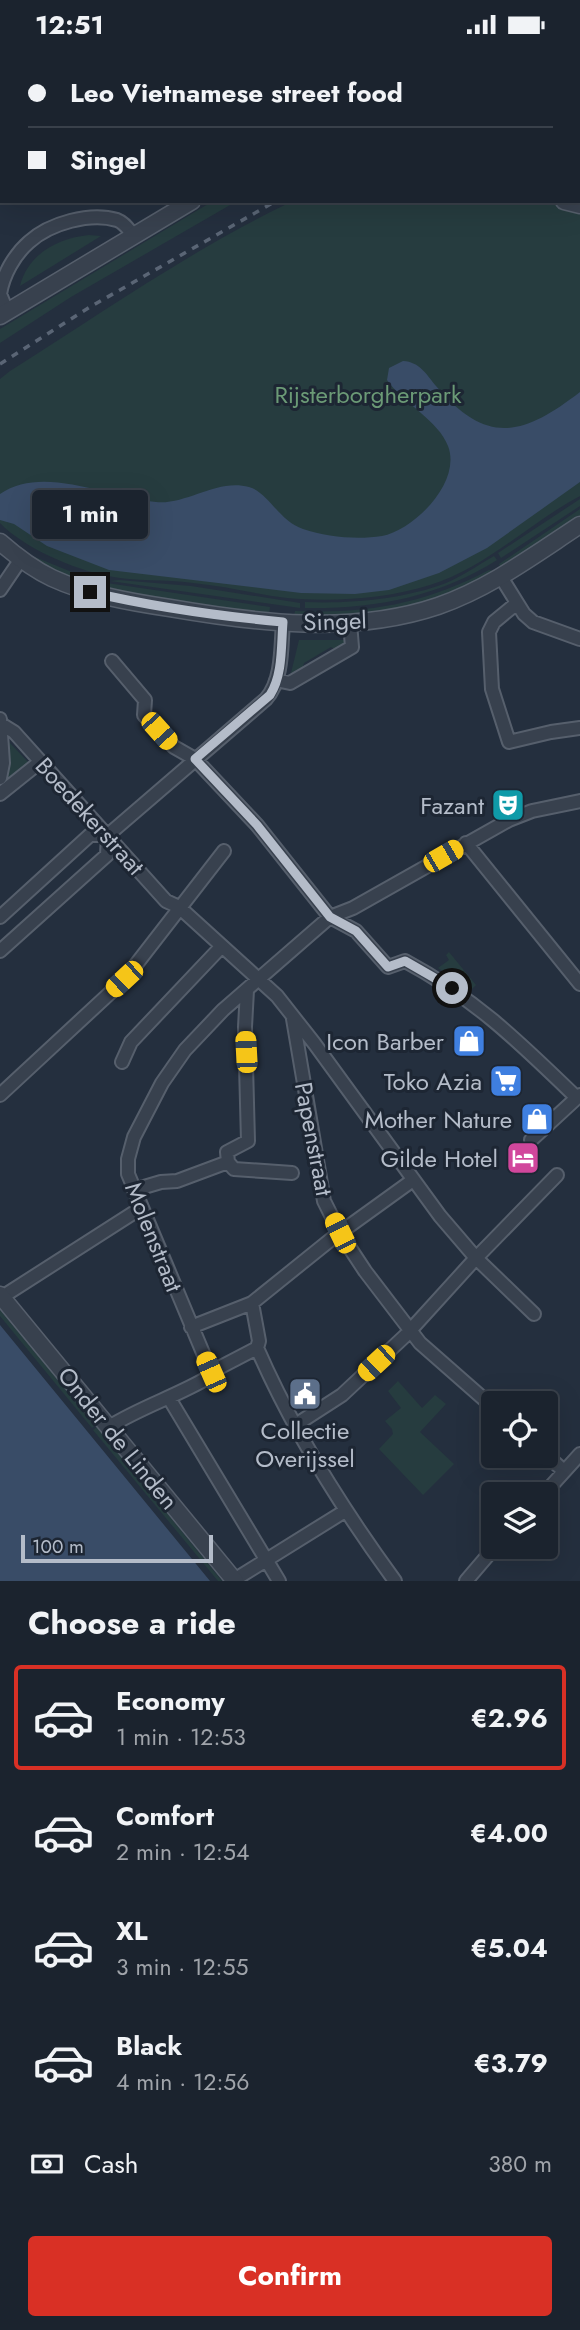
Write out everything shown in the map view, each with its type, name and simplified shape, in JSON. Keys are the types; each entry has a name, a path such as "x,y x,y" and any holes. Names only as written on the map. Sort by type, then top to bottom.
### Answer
{"street":[{"path":"133,235 121,222 101,219 69,222 40,234 21,250 6,274 0,294 4,313 189,203"},
{"name":"Singel","path":"0,542 21,559 53,578 90,592 220,616 283,622 350,622 383,619 438,606 501,577 580,525"},
{"path":"0,590 21,559"},
{"path":"501,577 533,622 580,639"},
{"path":"517,603 494,622 489,632 492,689 509,742 551,731 580,728"},
{"path":"0,917 90,835 108,835 266,699 276,680 283,622"},
{"path":"276,680 289,683 352,647 350,622"},
{"path":"112,661 145,700 144,715 174,747 195,759 257,825 330,917 356,931 388,967 405,961 480,1007 578,1097 531,1140"},
{"path":"0,722 3,762 0,778"},
{"name":"Boedekerstraat","path":"0,722 14,731 166,901 179,907 222,946 253,985 277,996 413,1180 476,1258 534,1314"},
{"path":"0,794 40,762"},
{"name":"Molenstraat","path":"211,1372 128,1174 128,1159 134,1137 162,1083 202,1030 330,917 353,908 466,843 532,811 580,801"},
{"path":"0,951 107,855 108,835"},
{"path":"466,843 580,984"},
{"path":"0,1095 124,979 224,851"},
{"path":"122,1062 131,1042 222,946"},
{"path":"253,985 245,1027 248,1141 228,1152 228,1162 234,1168 292,1173"},
{"name":"Papenstraat","path":"293,1018 324,1201 340,1233 410,1331 481,1396"},
{"path":"134,1190 161,1182 177,1181 228,1162"},
{"path":"294,1426 341,1395 410,1331 557,1175"},
{"path":"191,1327 252,1303 340,1233 413,1180"},
{"path":"1,1296 141,1208"},
{"name":"Onder de Linden","path":"1,1296 235,1581"},
{"path":"252,1303 259,1341 257,1348 294,1426 345,1511 395,1581"},
{"path":"110,1427 158,1400 169,1398 209,1377 211,1372 257,1348"},
{"path":"169,1398 279,1581"},
{"path":"554,1482 580,1454"},
{"path":"558,1466 564,1471"},
{"path":"235,1581 345,1511"},
{"path":"466,1581 485,1559"}],"green space":[{"path":"210,203 234,203 71,297 0,343 0,329"},
{"name":"Rijsterborgherpark","path":"289,203 580,203 580,496 470,568 450,577 413,590 340,599 287,598 205,584 108,576 65,563 35,549 10,532 0,523 0,379 184,260"},
{"path":"89,235 101,236 20,286 30,265 46,250 66,240"},
{"path":"580,499 580,506 501,558 498,553"},
{"path":"580,509 580,518 501,569 499,564"},
{"path":"494,556 497,560 475,573 429,592 381,603 305,608 305,602 377,599 413,593 446,583"},
{"path":"33,558 84,577 87,583 54,572"},
{"path":"489,570 495,571 447,594 398,609 347,615 294,616 295,611 347,611 418,599"},
{"path":"110,581 191,586 300,603 300,608"},
{"path":"100,582 270,607 269,614 240,612 94,587 94,584"},
{"path":"299,640 346,640 346,645 336,650 331,647 304,663 302,670 293,675 291,673"},
{"path":"9,742 29,763 5,780"},
{"path":"449,952 476,985 471,990 438,968 449,960 446,955"},
{"path":"0,1310 95,1425 92,1428 0,1316"},
{"path":"398,1381 422,1408 435,1395 446,1404 420,1432 454,1464 423,1495 379,1449 393,1434 385,1421 401,1408 388,1391"},
{"path":"97,1427 222,1581 218,1581 93,1430"}],"water":[{"path":"403,361 418,366 454,405 489,426 506,428 523,425 560,407 580,392 580,482 487,548 439,573 389,590 355,594 301,593 109,570 47,546 14,524 0,520 0,494 17,486 36,482 76,485 156,502 179,500 237,485 256,490 287,520 312,532 362,538 395,532 421,514 442,489 450,460 448,446 437,428 387,380 389,368"},
{"path":"0,1325 210,1581 0,1581"}],"railway":[{"path":"0,364 90,307 272,203"}],"place":[{"name":"Fazant","path":"508,805"},
{"name":"Icon Barber","path":"469,1041"},
{"name":"Toko Azia","path":"506,1081"},
{"name":"Mother Nature","path":"537,1119"},
{"name":"Gilde Hotel","path":"523,1158"},
{"name":"Collectie Overijssel","path":"305,1394"}],"route":[{"path":"90,592 132,602 220,616 283,622 279,667 270,695 195,759 257,825 330,917 356,931 388,967 405,961 452,988"}]}
